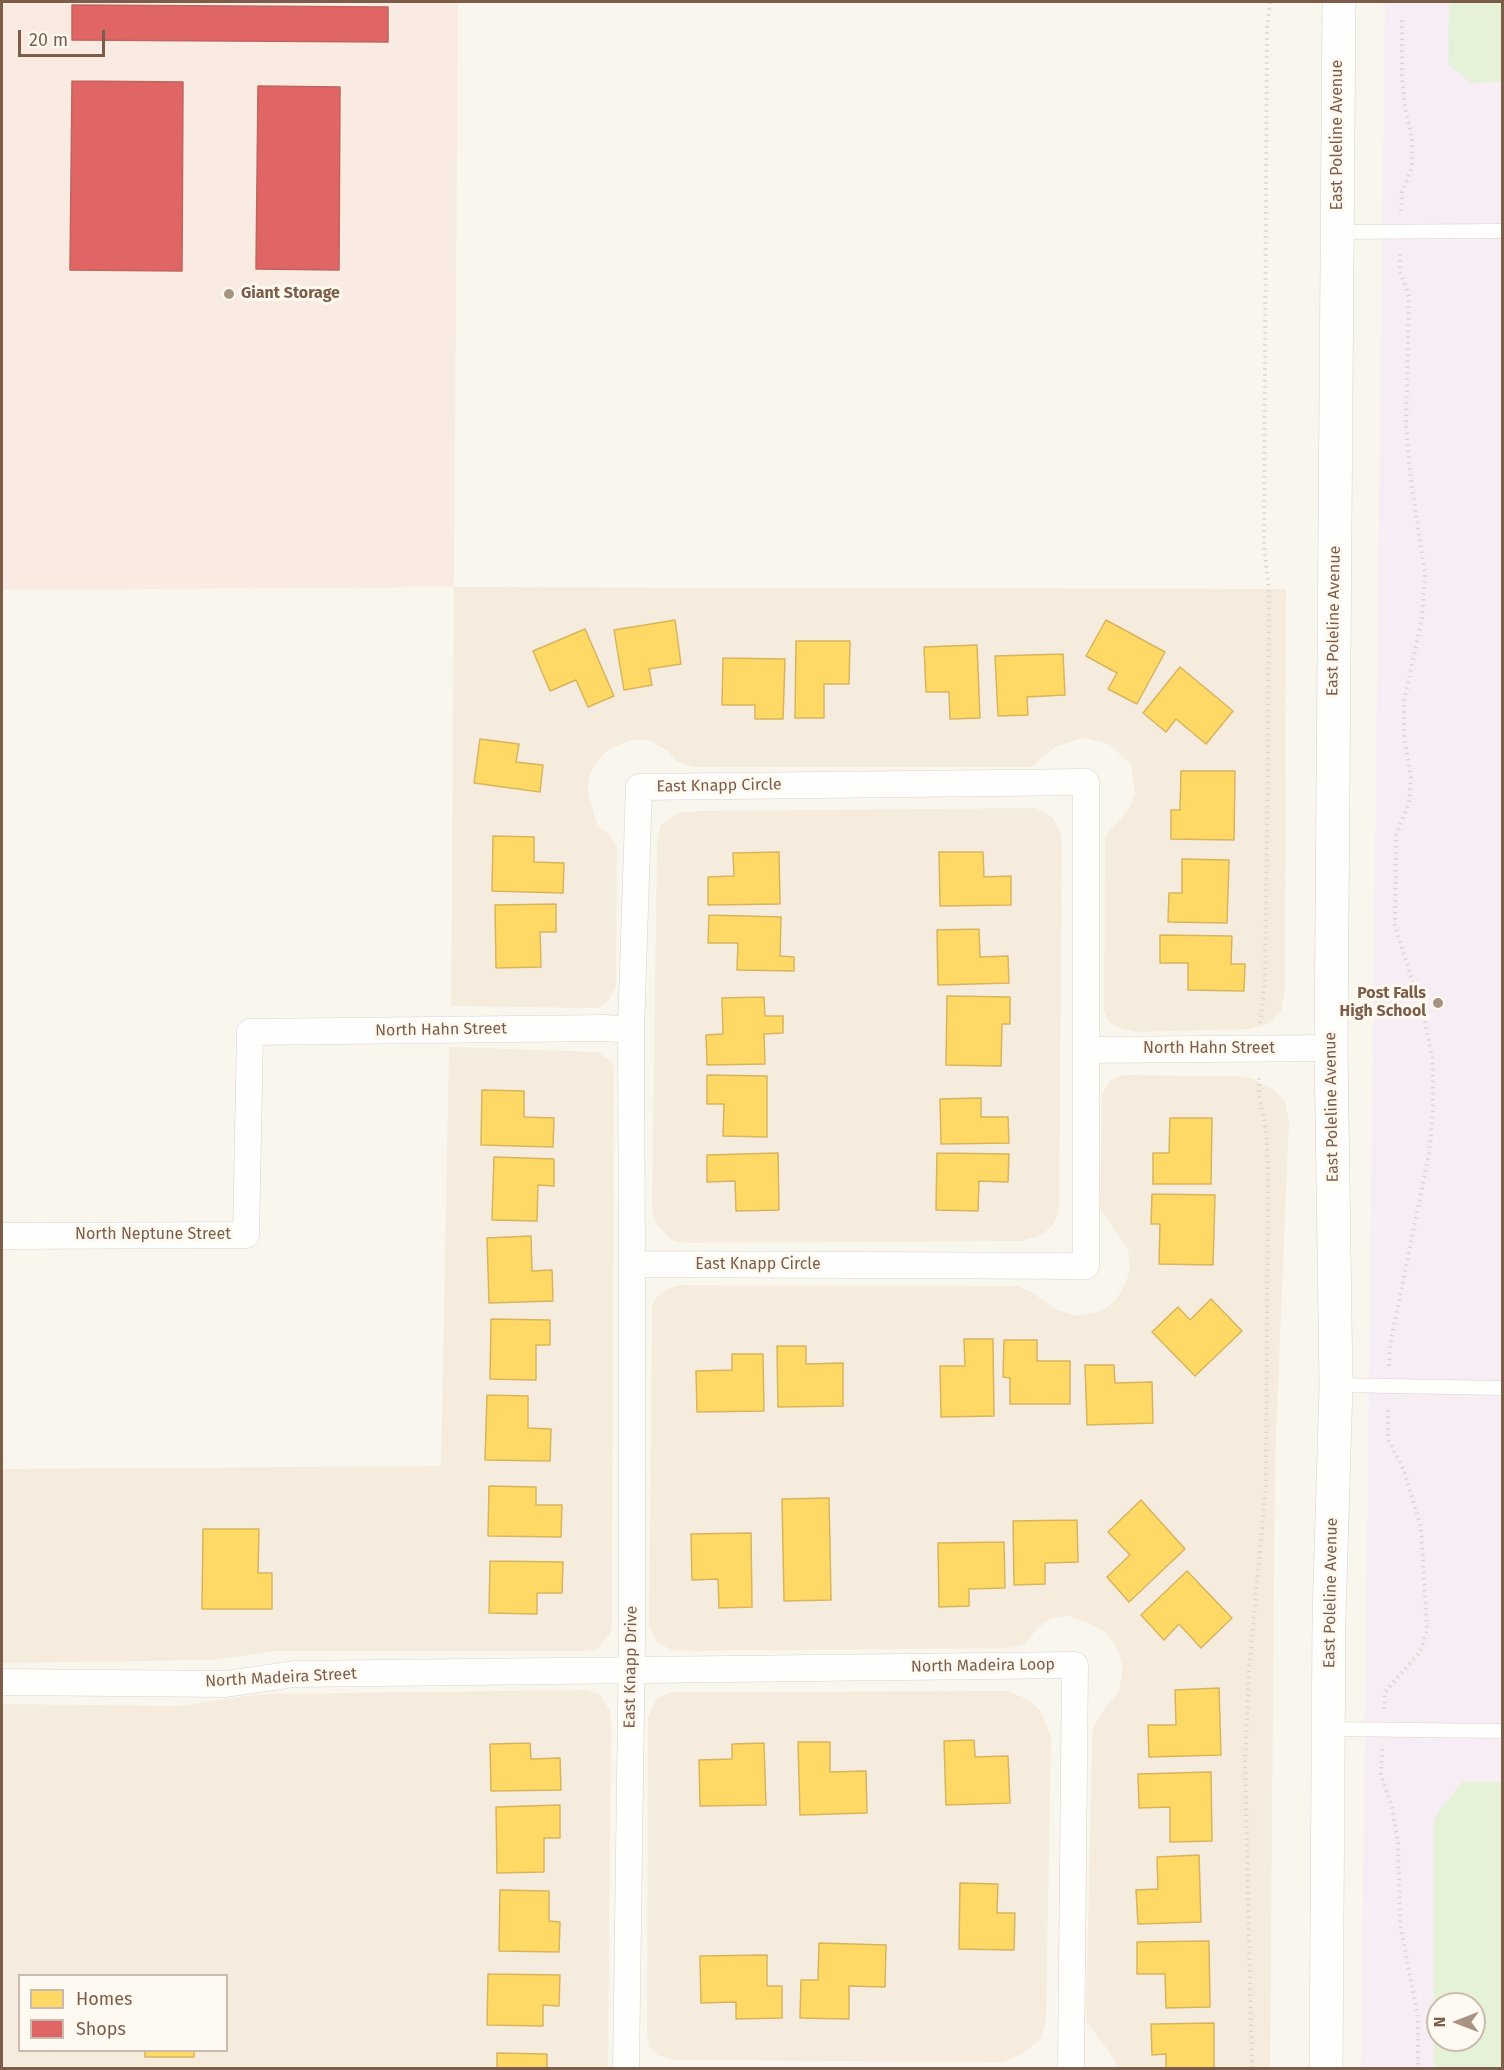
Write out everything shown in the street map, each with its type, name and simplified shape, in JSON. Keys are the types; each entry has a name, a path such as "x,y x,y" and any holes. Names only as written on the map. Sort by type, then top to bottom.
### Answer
{"main road":[{"name":"East Poleline Avenue","path":"1326,2068 1329,1618 1336,1385 1331,1048 1339,2"}],"street":[{"name":"East Knapp Circle","path":"1086,782 1087,1050 1086,1266 632,1264 631,1030 639,787 1086,782"},
{"name":"North Hahn Street","path":"250,1032 605,1028 631,1030"},
{"name":"North Neptune Street","path":"2,1236 246,1235 250,1032"},
{"name":"North Hahn Street","path":"1087,1050 1331,1048"},
{"name":"East Knapp Drive","path":"626,2068 632,1671 632,1264"},
{"name":"North Madeira Loop","path":"632,1671 1075,1665 1071,2068"},
{"name":"North Madeira Street","path":"2,1682 226,1684 294,1674 632,1671"}],"lane":[{"path":"1338,232 1503,231"},
{"path":"1336,1385 1503,1388"},
{"path":"1328,1729 1503,1731"}],"path":[{"path":"1260,1013 1265,985 1268,760 1269,592 1264,534 1267,27 1270,2"},
{"path":"1402,18 1402,77 1405,108 1412,137 1412,168 1402,192 1400,272 1409,296 1406,427 1425,575 1422,618 1404,701 1404,738 1411,776 1408,803 1396,835 1395,925 1425,1022 1433,1062 1433,1109 1429,1154 1390,1345 1388,1439 1404,1471 1421,1527 1427,1631 1420,1652 1385,1692 1381,1775 1392,1807 1398,1844 1400,1923 1418,2018 1418,2068"},
{"path":"1252,2068 1245,1761 1249,1671 1266,1484 1268,1168 1266,1131 1259,1096"}],"shaded area":[{"name":"Giant Storage","path":"2,2 458,2 454,587 2,590"},
{"name":"Post Falls High School","path":"1385,2 1502,2 1502,2068 1361,2068"},
{"path":"454,587 1286,589 1285,989 1281,1012 1267,1024 1249,1029 1135,1032 1118,1028 1108,1021 1104,1011 1105,836 1129,809 1135,794 1131,765 1109,744 1083,738 1057,746 1031,767 693,767 677,761 666,750 648,740 631,740 609,749 597,761 589,777 588,792 597,825 609,834 617,847 616,985 609,1000 600,1007 593,1008 451,1006"},
{"path":"1036,808 1053,818 1060,831 1062,847 1059,1213 1053,1225 1042,1235 1021,1241 683,1243 670,1239 656,1224 652,1210 657,840 661,824 678,813 698,811"},
{"path":"449,1047 598,1052 611,1061 614,1067 612,1625 609,1635 598,1648 589,1651 276,1651 213,1660 2,1663 2,1469 441,1466"},
{"path":"1123,1075 1238,1076 1253,1079 1274,1090 1285,1102 1289,1122 1275,1461 1270,2068 1118,2068 1110,2053 1086,2021 1092,1739 1094,1727 1102,1712 1118,1693 1123,1670 1118,1650 1105,1632 1069,1616 1050,1619 1037,1629 1025,1644 1010,1648 696,1651 672,1650 657,1643 649,1625 652,1307 657,1297 666,1289 680,1285 1017,1286 1031,1292 1057,1310 1078,1316 1102,1311 1115,1301 1126,1283 1130,1267 1128,1249 1100,1209 1102,1093 1110,1080"},
{"path":"586,1690 600,1695 610,1711 611,1726 608,2068 2,2068 2,1704 178,1706 261,1694"},
{"path":"1008,1691 1027,1699 1040,1710 1051,1737 1046,2019 1041,2039 1023,2053 1004,2062 675,2060 659,2056 649,2047 647,2033 648,1717 657,1698 671,1692"}],"green space":[{"path":"1449,2 1502,2 1502,82 1471,83 1448,64"},
{"path":"1462,1782 1502,1782 1502,2068 1434,2068 1434,2052 1486,2052 1486,1992 1434,1992 1434,1819"}],"building: Homes":[{"path":"675,620 681,664 649,669 652,685 624,690 614,630"},
{"path":"1106,620 1165,652 1137,704 1108,689 1117,673 1086,656"},
{"path":"585,629 614,696 588,707 576,680 550,691 533,651"},
{"path":"796,641 850,641 849,684 824,684 824,718 795,718"},
{"path":"977,645 980,718 950,719 949,692 926,692 924,647"},
{"path":"1063,654 1065,695 1027,697 1028,715 998,716 995,656"},
{"path":"723,658 785,659 783,719 755,719 755,705 722,705"},
{"path":"1180,667 1233,711 1206,744 1176,719 1166,732 1143,713"},
{"path":"480,739 519,744 516,762 543,765 540,792 474,783"},
{"path":"1181,771 1235,771 1234,840 1171,839 1171,810 1180,810"},
{"path":"493,836 534,837 534,862 564,863 563,893 492,891"},
{"path":"779,852 780,904 708,905 708,877 734,876 733,853"},
{"path":"939,852 983,852 984,877 1011,876 1011,905 940,906"},
{"path":"1182,859 1229,860 1227,923 1168,922 1169,893 1182,893"},
{"path":"556,904 556,932 540,932 541,967 496,968 495,905"},
{"path":"709,915 781,917 780,956 794,957 794,971 737,970 738,943 708,943"},
{"path":"979,929 980,957 1008,956 1009,983 938,985 937,930"},
{"path":"1160,935 1232,936 1231,964 1245,964 1244,991 1188,990 1188,963 1160,963"},
{"path":"947,996 1010,997 1010,1024 1002,1024 1001,1066 946,1065"},
{"path":"764,997 765,1016 783,1016 783,1033 764,1034 765,1064 707,1065 706,1035 723,1034 722,998"},
{"path":"707,1075 767,1076 767,1137 723,1136 724,1104 707,1104"},
{"path":"482,1090 524,1091 524,1117 554,1118 553,1147 481,1145"},
{"path":"981,1098 981,1117 1008,1117 1009,1143 941,1144 940,1099"},
{"path":"1170,1118 1212,1118 1211,1184 1153,1184 1153,1153 1169,1153"},
{"path":"778,1153 779,1210 736,1211 735,1181 707,1182 707,1155"},
{"path":"937,1153 1009,1154 1008,1182 979,1181 978,1211 936,1210"},
{"path":"494,1157 554,1159 554,1186 538,1185 537,1221 492,1220"},
{"path":"1152,1194 1215,1195 1213,1265 1159,1264 1160,1224 1151,1224"},
{"path":"531,1236 532,1271 552,1270 553,1301 489,1303 487,1238"},
{"path":"1211,1299 1242,1331 1195,1376 1152,1332 1178,1307 1190,1320"},
{"path":"491,1319 550,1320 550,1345 536,1345 536,1380 490,1379"},
{"path":"964,1339 993,1339 994,1416 941,1417 940,1366 965,1366"},
{"path":"1004,1340 1037,1340 1037,1361 1070,1361 1070,1404 1010,1404 1010,1378 1003,1377"},
{"path":"777,1346 806,1346 806,1364 843,1363 843,1406 778,1407"},
{"path":"732,1354 763,1354 764,1411 697,1412 696,1371 732,1370"},
{"path":"1085,1365 1114,1365 1115,1383 1152,1382 1153,1423 1087,1425"},
{"path":"487,1395 528,1396 528,1428 551,1429 550,1461 485,1460"},
{"path":"489,1486 536,1487 536,1505 562,1505 561,1537 488,1536"},
{"path":"829,1498 831,1600 784,1601 782,1499"},
{"path":"1141,1500 1185,1549 1129,1602 1107,1577 1130,1555 1108,1532"},
{"path":"1077,1520 1078,1562 1045,1563 1045,1584 1014,1585 1013,1521"},
{"path":"203,1529 259,1529 258,1573 272,1573 272,1609 202,1609"},
{"path":"751,1533 752,1607 719,1608 718,1579 692,1580 691,1534"},
{"path":"1004,1542 1005,1588 969,1589 969,1606 939,1607 938,1543"},
{"path":"490,1561 563,1562 562,1593 537,1593 537,1614 489,1613"},
{"path":"1187,1571 1232,1618 1201,1648 1179,1624 1164,1640 1141,1615"},
{"path":"1219,1688 1221,1755 1149,1757 1148,1725 1176,1725 1175,1690"},
{"path":"974,1740 975,1757 1008,1756 1010,1803 946,1805 944,1741"},
{"path":"798,1742 830,1742 830,1772 866,1771 867,1813 800,1815"},
{"path":"530,1743 531,1759 560,1758 561,1790 491,1791 490,1744"},
{"path":"764,1743 766,1805 700,1806 699,1760 732,1759 732,1744"},
{"path":"1211,1772 1212,1841 1170,1842 1170,1807 1139,1808 1138,1774"},
{"path":"560,1805 560,1838 544,1838 544,1872 497,1873 496,1807"},
{"path":"1199,1855 1201,1922 1138,1924 1136,1890 1158,1889 1157,1857"},
{"path":"960,1883 998,1884 997,1913 1015,1913 1014,1950 959,1949"},
{"path":"500,1890 549,1891 549,1921 560,1922 559,1952 499,1951"},
{"path":"1209,1941 1210,2007 1166,2008 1165,1974 1137,1974 1137,1942"},
{"path":"819,1943 886,1945 885,1987 849,1986 849,2019 800,2018 801,1980 818,1980"},
{"path":"767,1955 767,1986 782,1986 782,2018 736,2019 736,2002 701,2003 700,1956"},
{"path":"488,1974 560,1975 559,2006 543,2005 543,2026 487,2025"},
{"path":"1214,2023 1214,2068 1166,2068 1166,2054 1152,2055 1151,2024"},
{"path":"145,2052 194,2052 194,2057 145,2057"},
{"path":"497,2053 547,2054 547,2068 497,2068"}],"building: Shops":[{"path":"72,5 388,7 388,42 72,40"},
{"path":"72,81 183,82 182,271 70,270"},
{"path":"258,86 340,87 339,270 256,269"}],"place":[{"name":"Giant Storage","path":"229,294"},
{"name":"Post Falls High School","path":"1438,1003"}]}
